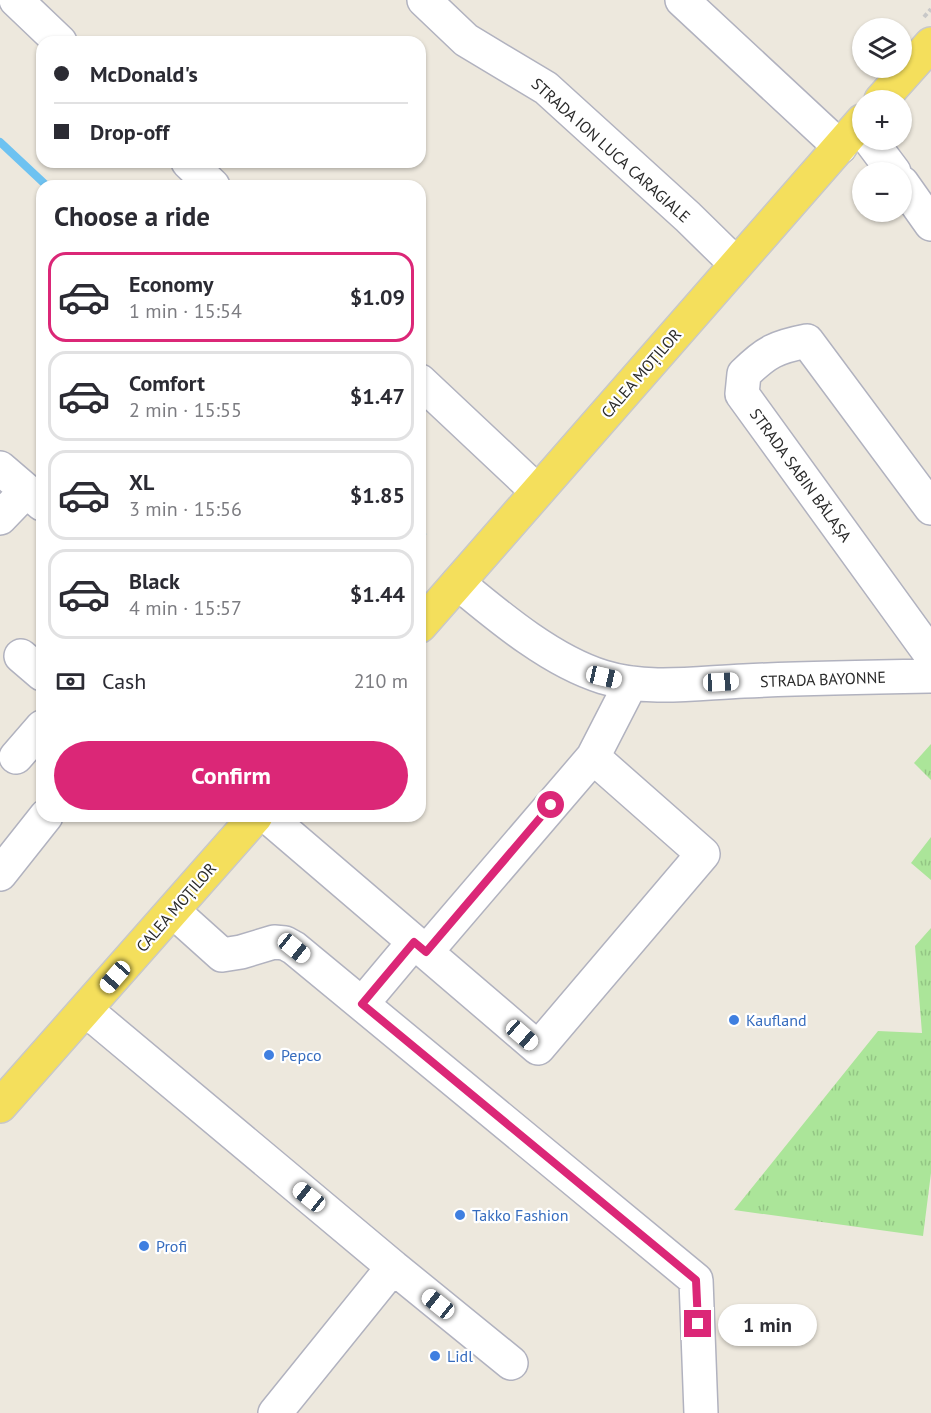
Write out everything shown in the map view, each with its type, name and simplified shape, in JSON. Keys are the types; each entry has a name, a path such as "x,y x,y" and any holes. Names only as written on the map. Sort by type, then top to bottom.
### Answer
{"main road":[{"path":"890,90 931,44"},
{"name":"CALEA MOȚILOR","path":"426,615 458,583 736,264 852,140"},
{"name":"CALEA MOȚILOR","path":"0,1106 251,822"}],"street":[{"path":"16,0 54,36"},
{"name":"STRADA ION LUCA CARAGIALE","path":"424,0 466,39 546,88 736,264"},
{"path":"682,0 852,127"},
{"path":"875,150 885,162"},
{"path":"194,168 207,180"},
{"path":"912,197 931,224"},
{"name":"STRADA SABIN BĂLAȘA","path":"931,508 807,340 783,346 761,357 744,374 742,394 931,655"},
{"path":"426,387 537,491"},
{"path":"0,468 34,497 0,518"},
{"name":"STRADA BAYONNE","path":"458,583 506,623 549,650 584,670 631,683 662,685 931,676"},
{"path":"362,1004 420,947 593,757 631,683"},
{"path":"16,757 36,734"},
{"path":"274,822 538,1048 703,854 593,757"},
{"path":"0,874 41,822"},
{"path":"173,911 222,955 242,952 274,942 285,943 294,948 696,1280 701,1413"},
{"path":"86,1010 511,1363"},
{"path":"275,1413 393,1267"}],"green space":[{"path":"931,744 931,780 914,763"},
{"path":"931,837 931,880 911,863"},
{"path":"931,928 931,1173 923,1236 734,1210 878,1031 922,1033 915,946"}],"waterway":[{"path":"0,142 41,180"}],"place":[{"name":"Kaufland","path":"734,1020"},
{"name":"Pepco","path":"269,1055"},
{"name":"Takko Fashion","path":"460,1215"},
{"name":"Profi","path":"144,1246"},
{"name":"Lidl","path":"435,1356"}],"route":[{"path":"551,805 426,952 414,942 362,1004 696,1280 698,1324"}]}
